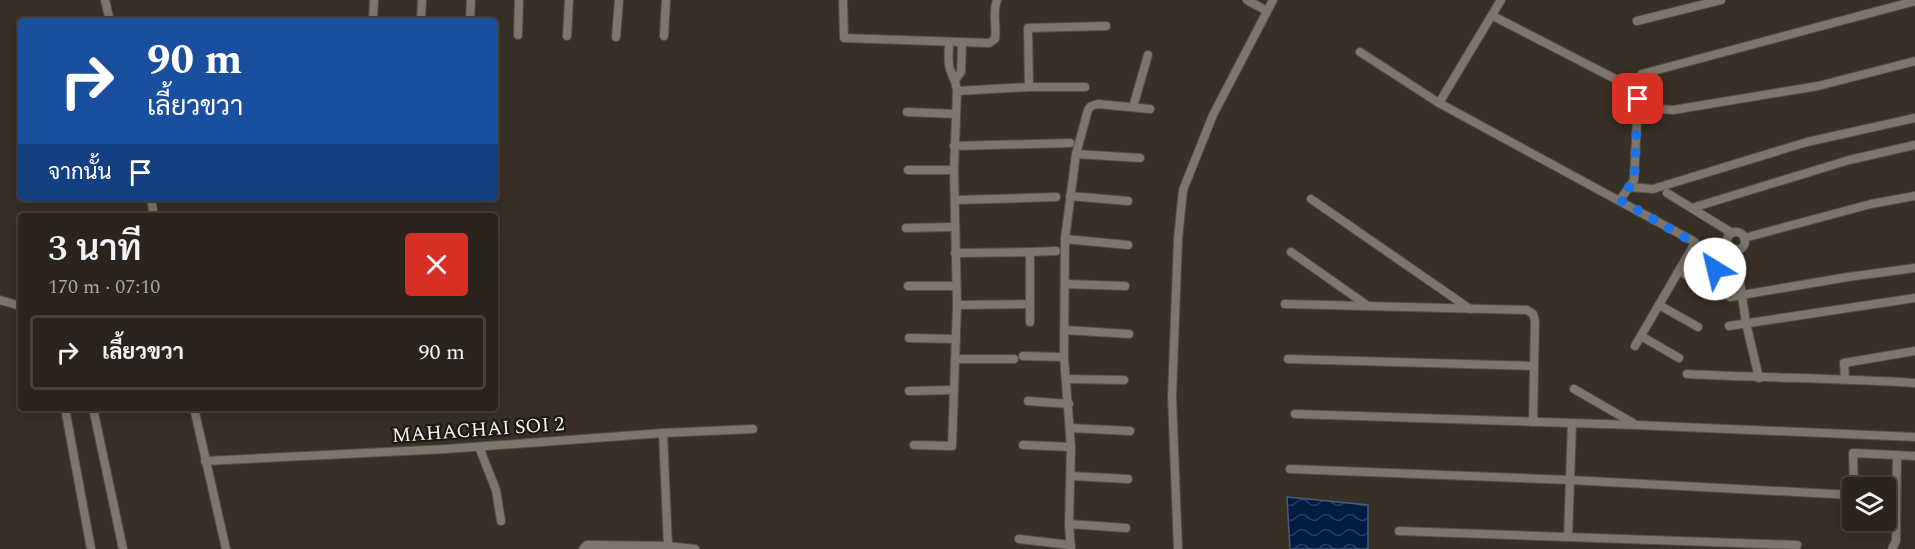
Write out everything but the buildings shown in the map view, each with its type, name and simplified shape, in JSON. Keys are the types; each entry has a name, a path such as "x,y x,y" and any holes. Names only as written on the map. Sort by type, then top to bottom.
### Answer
{"street":[{"path":"105,0 109,18"},
{"path":"373,18 374,0"},
{"path":"421,18 423,0"},
{"path":"470,18 471,0"},
{"path":"518,35 519,0"},
{"path":"567,36 569,0"},
{"path":"616,37 619,0"},
{"path":"664,36 666,0"},
{"path":"843,0 844,38 962,43 989,43 995,39 994,7 997,0"},
{"path":"1247,0 1267,11"},
{"path":"1178,549 1172,397 1179,214 1183,190 1213,115 1273,0"},
{"path":"1439,103 1501,0"},
{"path":"1637,21 1720,0"},
{"path":"1642,74 1915,2"},
{"path":"1493,16 1631,87 1660,109 1673,110 1770,95 1818,86 1915,62"},
{"path":"1029,87 1028,28 1106,26"},
{"path":"914,445 952,446 957,305 954,146 957,91 956,79 951,73 949,64 949,42"},
{"path":"956,79 961,72 962,43"},
{"path":"1360,52 1439,103 1695,243 1713,262 1720,289 1730,297 1915,268"},
{"path":"1133,107 1148,55"},
{"path":"957,91 1085,87"},
{"path":"1620,200 1634,180 1638,99"},
{"path":"1019,539 1071,547 1069,524 1071,447 1064,357 1065,239 1076,154 1091,106 1098,104 1150,109"},
{"path":"907,112 956,114"},
{"path":"1629,187 1653,189 1807,142 1915,118"},
{"path":"954,146 1070,143"},
{"path":"1692,208 1849,160 1915,145"},
{"path":"1076,154 1140,158"},
{"path":"908,170 954,170"},
{"path":"1667,193 1732,233 1741,233 1745,243 1742,247 1735,249"},
{"path":"1070,196 1128,201"},
{"path":"1744,238 1871,204 1915,196"},
{"path":"955,200 1056,197"},
{"path":"1311,199 1470,310"},
{"path":"906,228 954,227"},
{"path":"1732,233 1728,238 1728,244 1735,249 1746,323 1759,378"},
{"path":"1065,239 1128,245"},
{"path":"1635,346 1695,243"},
{"path":"955,253 1056,251"},
{"path":"1030,252 1030,322"},
{"path":"1291,252 1368,306"},
{"path":"1679,271 1716,291"},
{"path":"1065,284 1125,286"},
{"path":"909,286 956,286"},
{"path":"1729,326 1915,298"},
{"path":"0,300 18,305"},
{"path":"957,305 1030,304"},
{"path":"1285,304 1527,310 1533,314 1535,321 1533,422"},
{"path":"1659,305 1698,327"},
{"path":"1065,330 1129,333"},
{"path":"1641,336 1679,358"},
{"path":"909,338 956,339"},
{"path":"1845,379 1844,363 1915,351"},
{"path":"1023,356 1064,357"},
{"path":"955,359 1014,359"},
{"path":"1288,359 1534,366"},
{"path":"1687,374 1915,383"},
{"path":"1066,379 1124,380"},
{"path":"1574,389 1636,425"},
{"path":"909,391 954,390"},
{"path":"1028,401 1069,404"},
{"path":"65,411 91,549"},
{"path":"94,411 123,549"},
{"path":"195,411 226,549"},
{"path":"1295,414 1915,437"},
{"path":"1568,537 1572,423"},
{"path":"1070,428 1130,431"},
{"name":"MAHACHAI SOI 2","path":"205,461 479,447 663,433 753,429"},
{"path":"663,433 669,546"},
{"path":"1023,445 1071,447"},
{"path":"479,447 496,490 501,521"},
{"path":"1854,477 1853,453 1915,456"},
{"path":"1892,549 1896,541 1897,455"},
{"path":"1290,469 1570,480 1842,494"},
{"path":"1071,476 1128,479"},
{"path":"1069,524 1126,528"},
{"path":"1399,531 1797,545"},
{"path":"583,549 592,544 695,549"}],"water":[{"path":"1287,497 1368,505 1368,549 1290,549"}],"route":[{"path":"1638,99 1634,180 1620,200 1703,249 1709,255 1715,269"}]}
